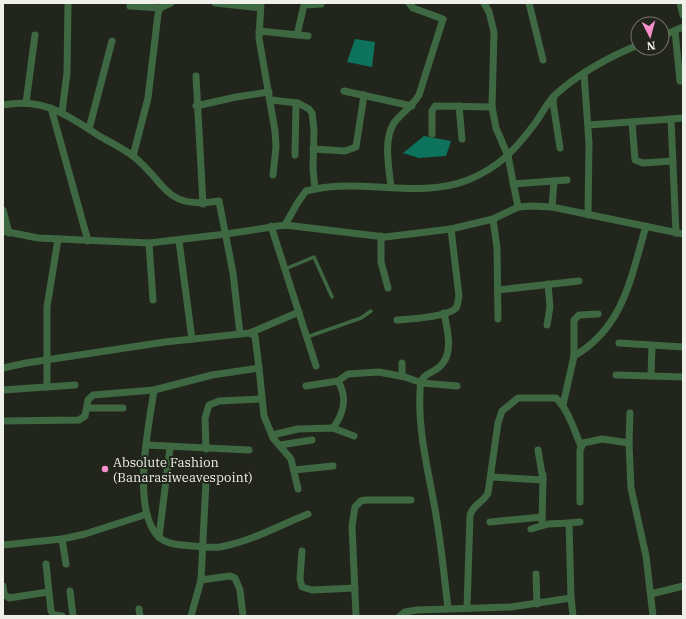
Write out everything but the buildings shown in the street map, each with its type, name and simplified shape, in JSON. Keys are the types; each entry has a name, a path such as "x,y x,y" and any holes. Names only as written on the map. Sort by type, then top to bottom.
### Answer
{"street":[{"path":"62,112 67,73 68,3"},
{"path":"130,6 160,8 171,3"},
{"path":"215,3 261,6 259,31 261,53 270,96 276,147 273,175"},
{"path":"391,187 388,156 390,132 394,124 412,106 419,95 443,19 412,8 409,3"},
{"path":"484,3 489,12 494,32 492,106 496,128 508,156 512,184 518,207"},
{"path":"529,3 543,60"},
{"path":"680,3 683,15"},
{"path":"298,35 304,5 321,4"},
{"path":"133,156 148,98 160,8"},
{"path":"670,33 683,27"},
{"path":"259,31 308,36"},
{"path":"675,31 680,81 683,81"},
{"path":"26,103 35,35"},
{"path":"89,129 112,41"},
{"path":"285,225 298,202 306,192 315,189 343,185 415,189 455,184 497,165 520,144 554,96 584,73 630,49"},
{"path":"584,73 589,125 588,215"},
{"path":"196,76 196,106 203,204"},
{"path":"344,91 412,106"},
{"path":"196,106 236,97 270,96 303,105 312,113 314,130 313,170 315,189"},
{"path":"313,149 346,151 356,147 364,96"},
{"path":"554,96 553,102 560,148"},
{"path":"3,105 38,103 62,112 133,156 168,192 179,200 191,204 203,204 219,201 237,297 240,334"},
{"path":"295,155 296,103"},
{"path":"432,134 433,108 438,106 492,106"},
{"path":"459,106 462,139"},
{"path":"51,108 88,241"},
{"path":"589,125 683,118"},
{"path":"3,210 6,232 58,239 88,241 149,243 285,225 381,236 451,229 493,219 518,207 532,206 552,207 680,233 672,161 671,119"},
{"path":"632,122 635,160 642,163 672,161"},
{"path":"512,184 567,180"},
{"path":"552,207 554,181"},
{"path":"493,219 497,235 498,320"},
{"path":"271,226 316,366"},
{"path":"574,356 590,347 614,320 628,289 646,226"},
{"path":"398,320 454,310 458,302 451,229"},
{"path":"381,236 381,262 388,288"},
{"path":"47,387 47,308 58,239"},
{"path":"179,240 192,339"},
{"path":"149,243 153,300"},
{"path":"498,290 579,281"},
{"path":"548,284 550,307 548,325"},
{"path":"3,368 47,360 192,339 250,333 299,312"},
{"path":"444,313 448,339 446,357 441,366 424,376 420,382 422,439 435,511 448,608"},
{"path":"563,405 574,356 574,320 579,315 598,314"},
{"path":"250,333 256,340 261,399 264,416 272,435 291,459 298,490"},
{"path":"620,343 683,347"},
{"path":"650,376 652,346"},
{"path":"402,363 402,376"},
{"path":"3,421 79,420 85,416 88,408 88,400 93,395 154,390 212,375 259,368"},
{"path":"306,386 338,381 348,374 379,372 402,376 420,382 457,386"},
{"path":"616,375 683,376"},
{"path":"333,428 342,416 344,401 342,388 338,381"},
{"path":"3,390 74,385"},
{"path":"154,390 146,445 143,486 148,514 159,537 165,541 179,545 218,547 231,544 308,514"},
{"path":"467,608 470,516 474,506 486,497 491,477 498,423 502,411 518,398 556,398 563,405 569,420 576,428 581,446 580,502"},
{"path":"206,450 205,418 209,405 219,401 261,399"},
{"path":"88,408 123,408"},
{"path":"630,412 629,443 631,488 646,556 653,616"},
{"path":"272,435 298,429 333,428 354,436"},
{"path":"581,446 587,442 602,439 629,443"},
{"path":"280,445 312,440"},
{"path":"146,445 206,450 249,450"},
{"path":"159,537 170,448"},
{"path":"538,450 543,480"},
{"path":"542,525 544,461"},
{"path":"294,470 333,466"},
{"path":"491,477 543,480"},
{"path":"191,616 201,580 206,481"},
{"path":"356,616 352,526 355,507 361,501 366,500 411,500"},
{"path":"3,544 62,539 86,534 148,514"},
{"path":"490,522 542,517"},
{"path":"531,529 542,525 580,522"},
{"path":"569,523 571,598 573,616"},
{"path":"62,539 66,564"},
{"path":"302,551 300,579 302,587 312,590 355,588"},
{"path":"46,564 51,611 54,615 62,616"},
{"path":"536,574 537,604"},
{"path":"201,580 230,576 236,578 240,590 243,616"},
{"path":"3,586 6,597 9,598 48,592"},
{"path":"651,594 683,586"},
{"path":"70,591 73,616"},
{"path":"400,616 410,611 448,608 511,607 571,598"}],"lane":[{"path":"285,269 314,257 332,297"},
{"path":"306,336 360,318 372,311"}],"shaded area":[{"path":"355,39 375,42 372,67 347,62"},
{"path":"424,136 451,141 446,156 419,158 403,153"}],"place":[{"name":"Absolute Fashion (Banarasiweavespoint)","path":"105,469"}]}
